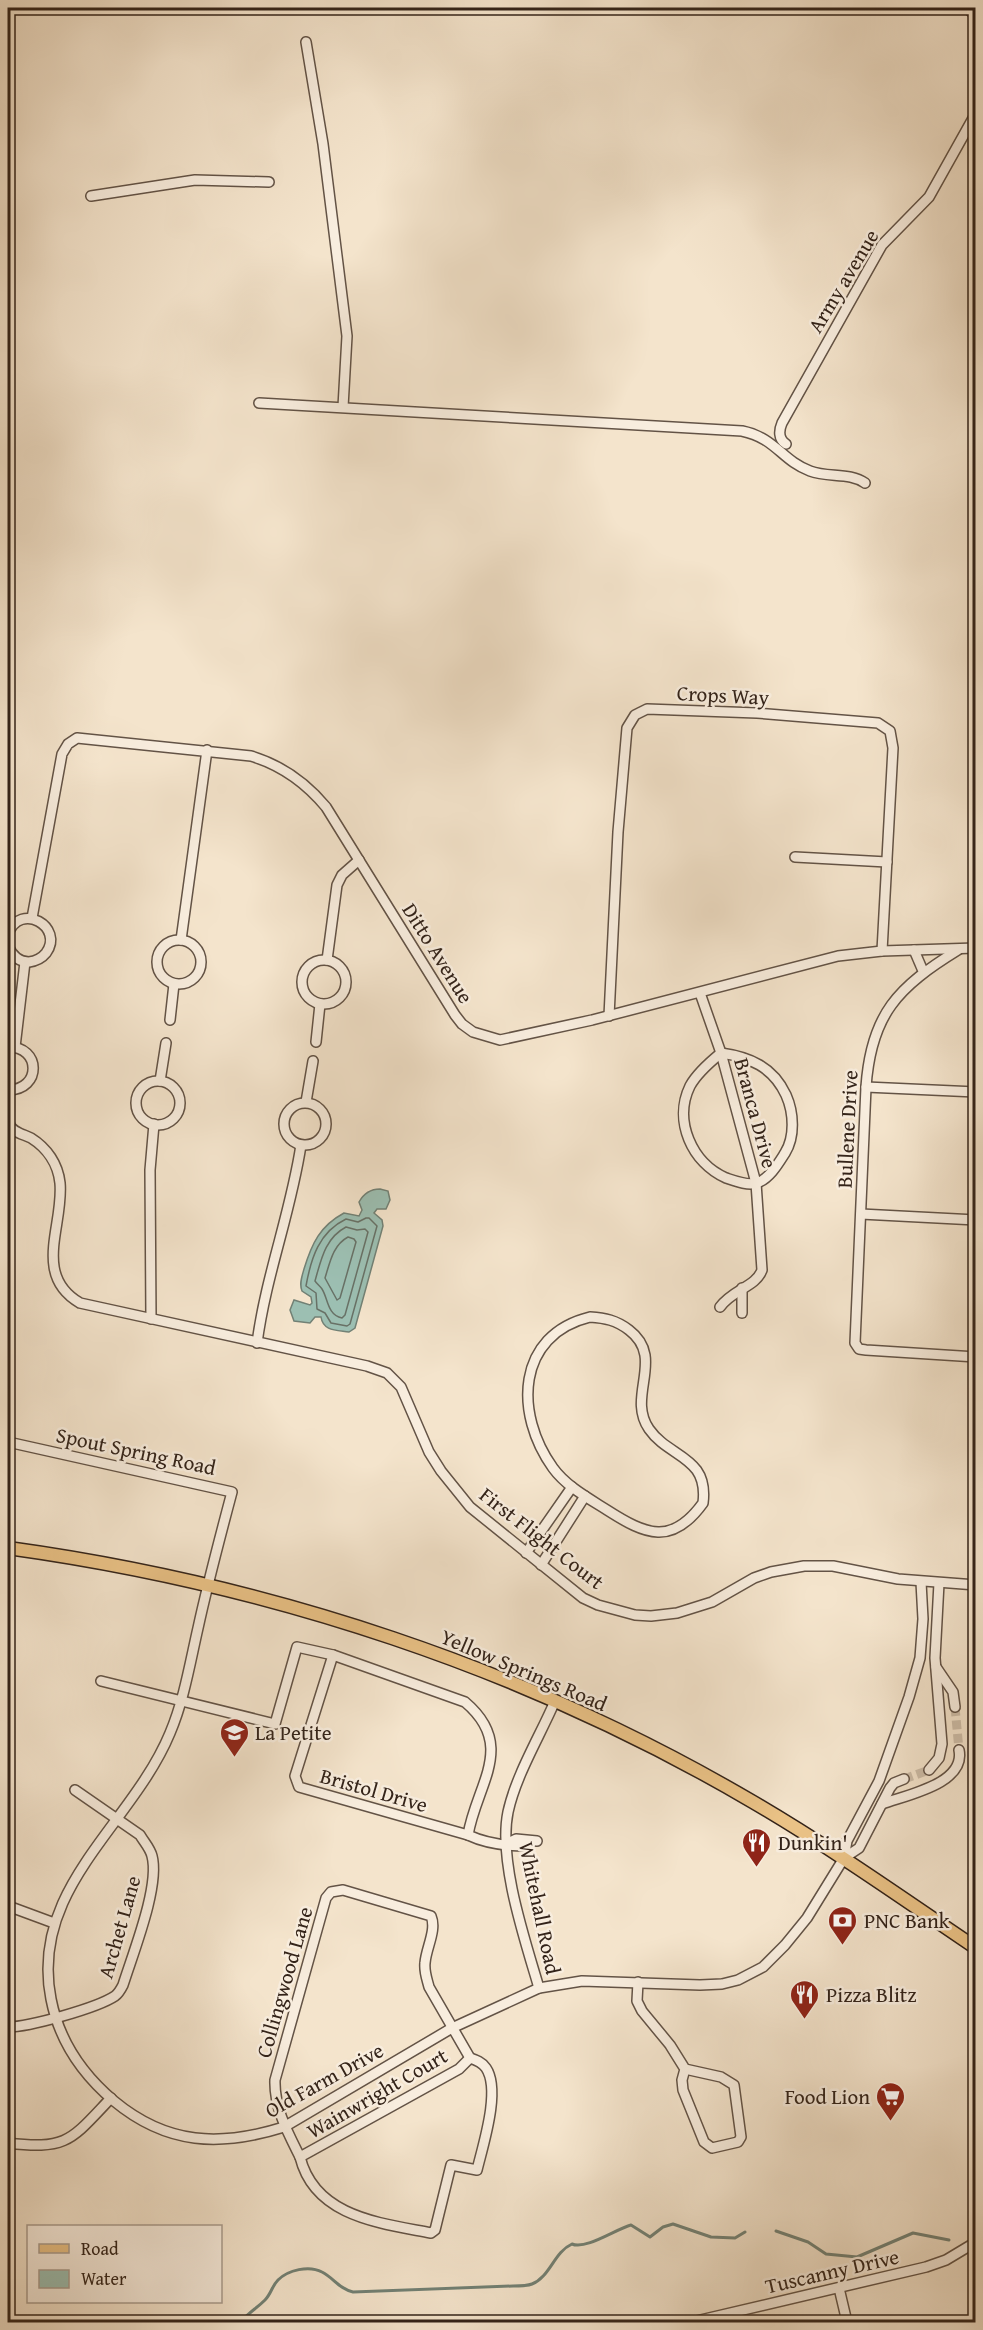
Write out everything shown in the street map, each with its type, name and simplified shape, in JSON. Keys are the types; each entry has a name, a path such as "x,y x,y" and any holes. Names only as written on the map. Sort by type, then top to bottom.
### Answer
{"main road":[{"name":"Yellow Springs Road","path":"8,1548 125,1567 207,1585 320,1615 473,1667 555,1701 652,1747 732,1790 844,1858 975,1948"}],"street":[{"path":"967,8 975,16"},
{"path":"306,42 323,144 347,336 343,407"},
{"name":"Army avenue","path":"786,444 781,439 782,423 882,245 929,197 975,113"},
{"path":"91,196 195,180 268,182"},
{"path":"259,403 742,431 758,434 779,449 789,460 808,471 829,476 859,478 865,483"},
{"name":"Crops Way","path":"609,1016 626,737 630,721 647,709 878,723 890,731 893,748 882,951"},
{"name":"Ditto Avenue","path":"32,918 62,754 71,741 77,738 251,756 265,760 298,779 326,807 455,1015 473,1032 501,1040 609,1016 838,956 882,951 975,948"},
{"path":"181,940 207,750"},
{"path":"795,857 887,862"},
{"path":"327,960 337,885 342,874 359,860"},
{"path":"8,934 15,922 23,918 32,918 40,921 50,935 47,951 41,958 25,962 17,959 8,946"},
{"path":"181,940 195,947 201,962 196,976 182,984 174,984 161,975 157,959 165,945 181,940"},
{"name":"Bullene Drive","path":"959,949 923,971 900,993 884,1015 868,1062 855,1343 856,1347 866,1350 975,1357"},
{"path":"914,950 923,971"},
{"path":"327,960 338,964 345,974 346,986 342,996 332,1003 320,1004 310,999 303,990 302,979 307,969 316,962 327,960"},
{"path":"8,1090 24,1086 33,1072 33,1063 29,1055 23,1050 11,1047 25,962"},
{"path":"170,1020 174,984"},
{"name":"Branca Drive","path":"700,993 721,1053 756,1183 762,1270 759,1277 726,1298 720,1307"},
{"path":"316,1042 320,1004"},
{"path":"160,1081 166,1043"},
{"name":"Branca Drive","path":"721,1053 739,1055 767,1069 777,1079 792,1113 792,1130 788,1148 771,1172 756,1183 745,1183 717,1173 702,1162 692,1147 685,1129 684,1112 690,1086 706,1066 721,1053"},
{"path":"306,1102 313,1061"},
{"path":"150,1082 169,1083 176,1089 180,1106 177,1114 171,1120 163,1124 154,1124 144,1120 138,1111 136,1100 141,1089 150,1082"},
{"path":"866,1087 975,1092"},
{"name":"First Flight Court","path":"8,1090 9,1123 12,1129 40,1144 55,1164 60,1185 52,1259 57,1280 62,1289 80,1303 367,1366 387,1373 394,1378 404,1393 429,1452 470,1507 583,1598 618,1612 651,1616 689,1610 712,1602 754,1578 771,1572 804,1566 833,1566 930,1583 975,1585"},
{"path":"306,1102 321,1109 326,1126 318,1141 301,1145 291,1141 285,1132 283,1122 287,1111 295,1104 306,1102"},
{"path":"151,1319 150,1170 154,1124"},
{"path":"257,1343 262,1308 295,1184 301,1145"},
{"path":"861,1214 975,1220"},
{"path":"742,1288 742,1313"},
{"path":"590,1317 607,1318 636,1335 644,1348 646,1359 641,1392 642,1411 648,1428 658,1439 692,1463 699,1473 704,1503 685,1524 674,1530 662,1533 646,1532 628,1524 572,1487 554,1470 530,1422 527,1396 530,1376 540,1349 555,1332 574,1321 590,1317"},
{"name":"Spout Spring Road","path":"8,1442 232,1492 207,1585"},
{"path":"526,1553 572,1487"},
{"path":"541,1565 585,1496"},
{"path":"929,1770 939,1758 942,1744 930,1583"},
{"path":"844,1858 847,1841 879,1781 909,1697 920,1658 923,1619 930,1583"},
{"name":"Old Farm Drive","path":"207,1585 181,1700 162,1750 74,1879 51,1934 48,1972 55,2017 80,2065 111,2098 135,2118 145,2123 168,2132 211,2139 254,2136 284,2127 453,2028 539,1988 582,1981 699,1985 722,1984 738,1980 757,1970 774,1957 807,1918 844,1858"},
{"path":"101,1681 276,1724 297,1647 333,1655 460,1700 476,1711 487,1729 492,1752 487,1777 468,1835"},
{"name":"Bristol Drive","path":"333,1655 295,1776 299,1787 468,1835 483,1842 526,1846 534,1841"},
{"path":"935,1666 953,1692 955,1707"},
{"name":"Whitehall Road","path":"539,1988 514,1893 506,1844 508,1812 514,1792 555,1701"},
{"path":"882,1804 941,1782 952,1775 959,1765 959,1750"},
{"path":"844,1858 859,1848 890,1788 894,1783 904,1779"},
{"path":"75,1790 116,1819"},
{"name":"Archet Lane","path":"55,2017 105,2001 118,1994 123,1985 150,1898 154,1871 152,1855 140,1835 116,1819"},
{"name":"Collingwood Lane","path":"284,2127 276,2099 275,2080 326,1898 331,1892 343,1890 430,1916 434,1923 425,1963 425,1976 453,2028"},
{"path":"8,1906 54,1923"},
{"path":"638,1982 637,2001 642,2011 670,2045 685,2069 721,2077 734,2085 741,2137 738,2142 712,2148 704,2142 683,2090 682,2080 685,2069"},
{"path":"8,2027 39,2023 55,2017"},
{"name":"Wainwright Court","path":"284,2127 315,2188 341,2210 363,2219 431,2233 437,2225 451,2165 477,2170 490,2111 490,2079 487,2069 482,2063 470,2058 453,2028"},
{"name":"Wainwright Court","path":"300,2157 459,2069 470,2058"},
{"path":"8,2143 47,2146 67,2140 79,2132 111,2098"},
{"name":"Tuscanny Drive","path":"692,2322 926,2267 946,2260 975,2242"},
{"path":"839,2288 847,2322"}],"water":[{"path":"380,1189 388,1191 390,1200 386,1209 377,1209 374,1213 382,1220 383,1226 355,1328 349,1332 331,1329 324,1325 321,1317 315,1317 310,1323 294,1321 290,1310 294,1300 310,1305 312,1303 311,1297 302,1291 301,1283 307,1260 318,1236 344,1213 359,1216 362,1210 359,1202 363,1196 370,1191"}],"waterway":[{"path":"241,2322 265,2300 282,2276 299,2270 311,2269 322,2272 353,2292 523,2286 538,2281 561,2253 572,2244 593,2242 631,2225 650,2237 663,2227 673,2224 711,2237 735,2238 745,2232"},
{"path":"776,2231 808,2242 826,2254 857,2257 913,2233 949,2240"}],"tunnel":[{"path":"955,1707 959,1750"},
{"path":"904,1779 929,1770"}],"place":[{"name":"La Petite","path":"234,1758"},
{"name":"Dunkin'","path":"757,1868"},
{"name":"PNC Bank","path":"843,1946"},
{"name":"Pizza Blitz","path":"805,2020"},
{"name":"Food Lion","path":"891,2122"}]}
